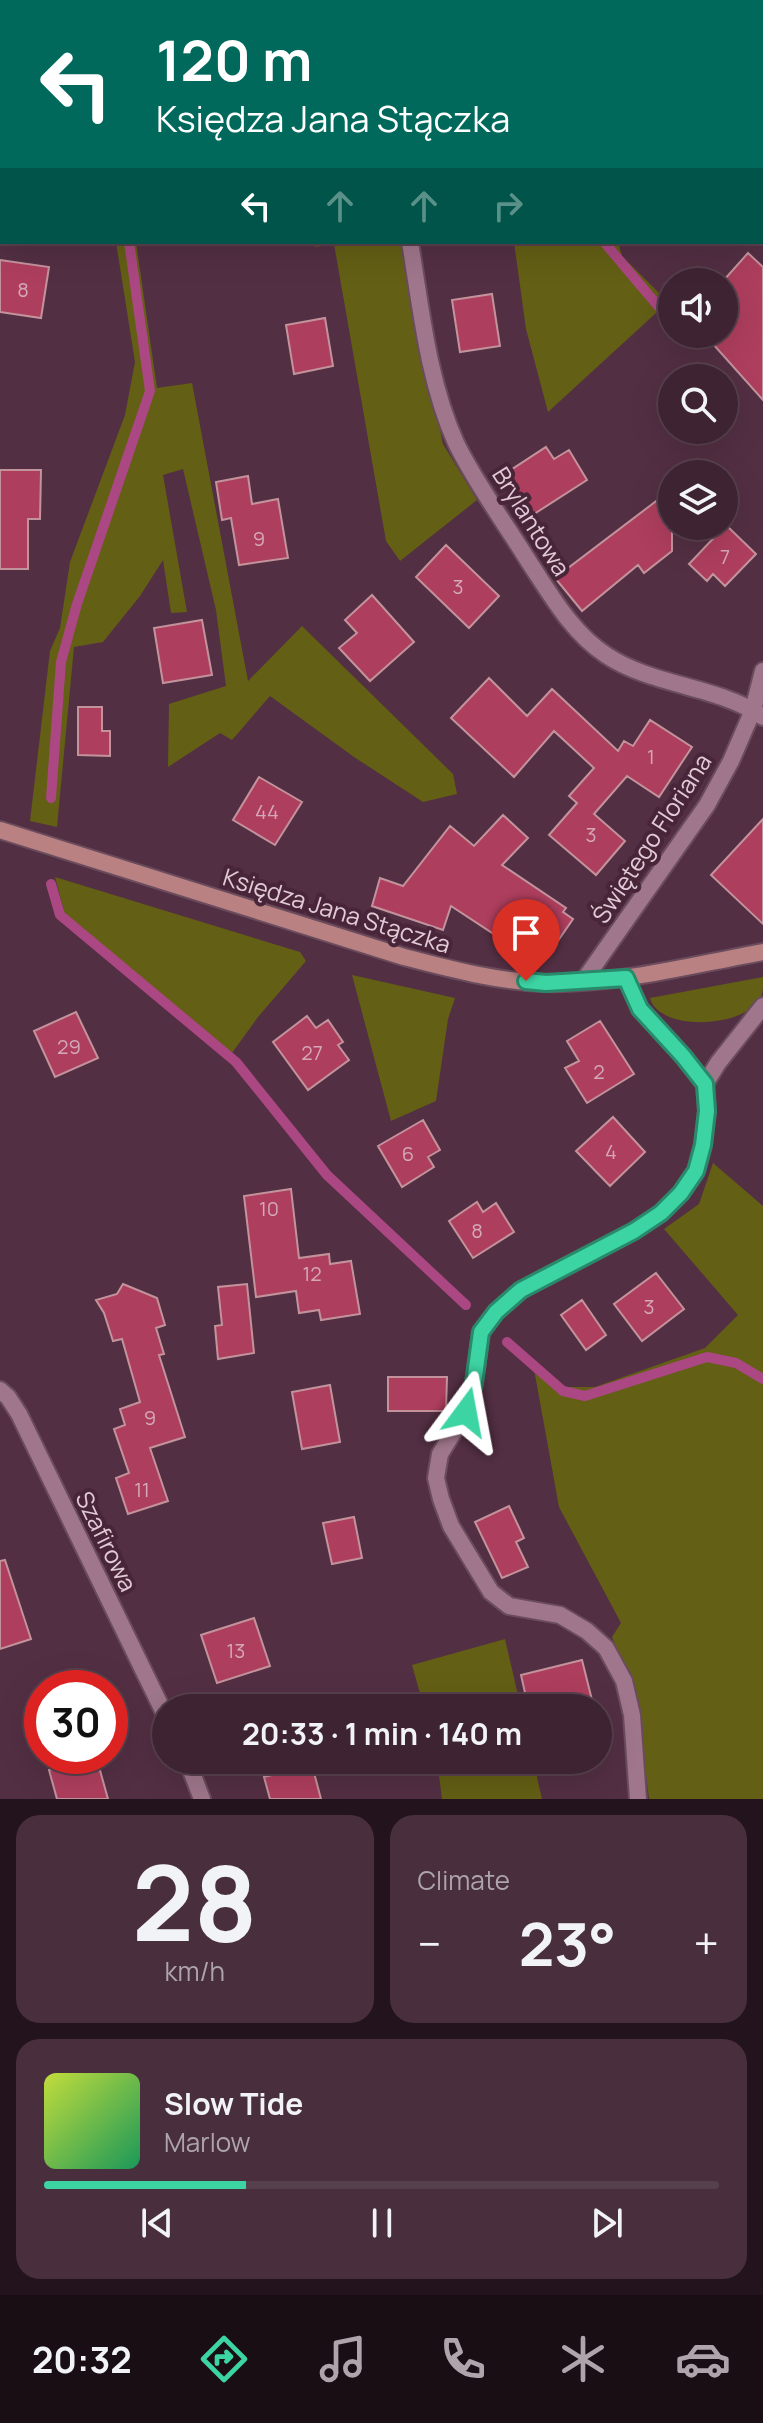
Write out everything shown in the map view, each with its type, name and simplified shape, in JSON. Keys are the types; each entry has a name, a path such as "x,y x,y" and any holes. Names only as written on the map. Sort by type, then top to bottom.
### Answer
{"street":[{"name":"Brylantowa","path":"410,244 427,344 456,442 558,606 581,634 605,655 635,671 758,714"},
{"name":"Świętego Floriana","path":"584,980 707,805 758,714 763,671"},
{"name":"Księdza Jana Stączka","path":"0,830 417,961 505,980 546,983 626,978 763,952"},
{"path":"626,978 640,1009 705,1084 707,1111 696,1171 681,1193 661,1213 634,1231 521,1290 496,1312 481,1332 474,1383 466,1412 440,1454 436,1478 451,1526 491,1592 509,1606 560,1615 587,1631 606,1648 624,1681 632,1715 638,1799"},
{"path":"705,1084 763,1006"},
{"name":"Szafirowa","path":"0,1390 19,1414 155,1694"},
{"path":"192,1774 202,1799"}],"shaded area":[{"path":"116,244 136,244 157,388 192,383 248,681 302,626 453,774 457,794 423,802 270,696 232,740 220,733 168,767 169,704 226,686 216,610 183,469 163,475 187,612 171,613 163,560 140,596 103,642 74,647 57,827 30,821 50,651 60,628 70,562 125,415 135,362"},
{"path":"334,244 400,244 443,444 477,500 400,561 386,541"},
{"path":"514,244 619,244 622,256 658,292 658,311 548,412 526,329"},
{"path":"55,877 300,952 306,961 232,1053 65,915"},
{"path":"352,975 455,998 448,1019 436,1101 391,1121"},
{"path":"763,977 762,995 754,1006 724,1020 687,1021 670,1017 657,1010 650,998"},
{"path":"713,1163 763,1206 763,1799 649,1799 636,1694 612,1637 621,1623 559,1507 534,1369 561,1387 595,1387 705,1348 738,1315 664,1229 699,1204"},
{"path":"505,1639 518,1694 420,1694 412,1665"},
{"path":"439,1774 536,1774 542,1799 442,1799"}],"building":[{"path":"748,253 763,267 763,400 738,372 738,364 731,364 717,348 738,348 738,268 735,268"},
{"path":"0,260 49,267 41,318 0,312"},
{"path":"492,294 500,346 460,352 452,300"},
{"path":"325,318 333,366 294,374 286,325"},
{"path":"546,447 554,459 569,450 587,480 531,516 503,475"},
{"path":"0,470 41,470 40,519 28,519 28,569 0,569"},
{"path":"248,476 252,504 278,499 288,558 239,565 231,518 222,520 216,482"},
{"path":"658,500 658,540 672,540 672,551 644,573 638,565 582,611 555,578"},
{"path":"738,537 756,554 725,586 713,574 707,581 689,564 712,540 738,540"},
{"path":"446,545 499,596 469,628 416,577"},
{"path":"372,595 414,642 370,681 339,648 357,633 345,620"},
{"path":"202,620 212,675 163,683 154,628"},
{"path":"489,678 527,716 552,689 618,751 624,741 633,746 650,720 692,747 659,797 627,776 594,814 625,841 596,875 549,835 577,803 569,796 594,768 554,731 514,777 451,718"},
{"path":"78,707 102,707 102,731 110,731 110,756 78,755"},
{"path":"259,777 302,802 275,845 233,820"},
{"path":"503,815 528,838 502,865 566,908 563,912 573,919 553,948 536,936 524,954 451,906 443,930 372,906 380,878 403,886 450,826 474,846"},
{"path":"763,819 763,924 711,875"},
{"path":"76,1012 98,1058 55,1077 34,1031"},
{"path":"307,1016 316,1028 328,1020 343,1042 338,1045 349,1060 308,1090 273,1042"},
{"path":"600,1021 634,1074 587,1103 565,1068 579,1061 567,1041"},
{"path":"613,1117 645,1152 610,1186 576,1151"},
{"path":"423,1120 440,1150 428,1157 434,1167 402,1187 378,1146"},
{"path":"291,1189 299,1258 329,1254 330,1264 351,1261 360,1314 321,1320 319,1310 299,1313 296,1291 256,1297 244,1196"},
{"path":"477,1202 483,1212 496,1203 514,1232 473,1258 449,1221"},
{"path":"656,1273 684,1309 642,1341 614,1304"},
{"path":"123,1284 157,1298 165,1325 156,1328 164,1354 159,1355 185,1437 150,1448 168,1501 128,1514 116,1478 129,1473 114,1429 125,1425 120,1409 140,1402 122,1339 113,1341 104,1313 96,1300 117,1294"},
{"path":"247,1284 254,1353 218,1359 215,1326 222,1325 218,1287"},
{"path":"582,1300 606,1335 586,1350 561,1315"},
{"path":"388,1377 447,1377 446,1411 388,1411"},
{"path":"330,1385 340,1442 302,1449 292,1392"},
{"path":"509,1506 524,1538 516,1542 528,1567 502,1578 475,1522"},
{"path":"354,1517 362,1558 332,1564 323,1523"},
{"path":"5,1560 31,1639 0,1649 0,1561"},
{"path":"254,1618 270,1666 217,1683 201,1635"},
{"path":"582,1660 590,1694 525,1694 521,1675"},
{"path":"50,1774 101,1774 108,1799 57,1799"},
{"path":"314,1774 321,1799 270,1799 264,1777"}],"waterway":[{"path":"51,798 61,662 77,604 150,391 129,244"},
{"path":"606,244 658,306"},
{"path":"51,884 60,915 236,1062 327,1175 466,1305"},
{"path":"507,1342 563,1391 585,1396 707,1357 736,1363 763,1379"}],"route":[{"path":"466,1412 474,1383 481,1332 496,1312 521,1290 634,1231 661,1213 681,1193 696,1171 703,1145 707,1111 705,1084 640,1009 626,978 546,983 526,981"}]}
